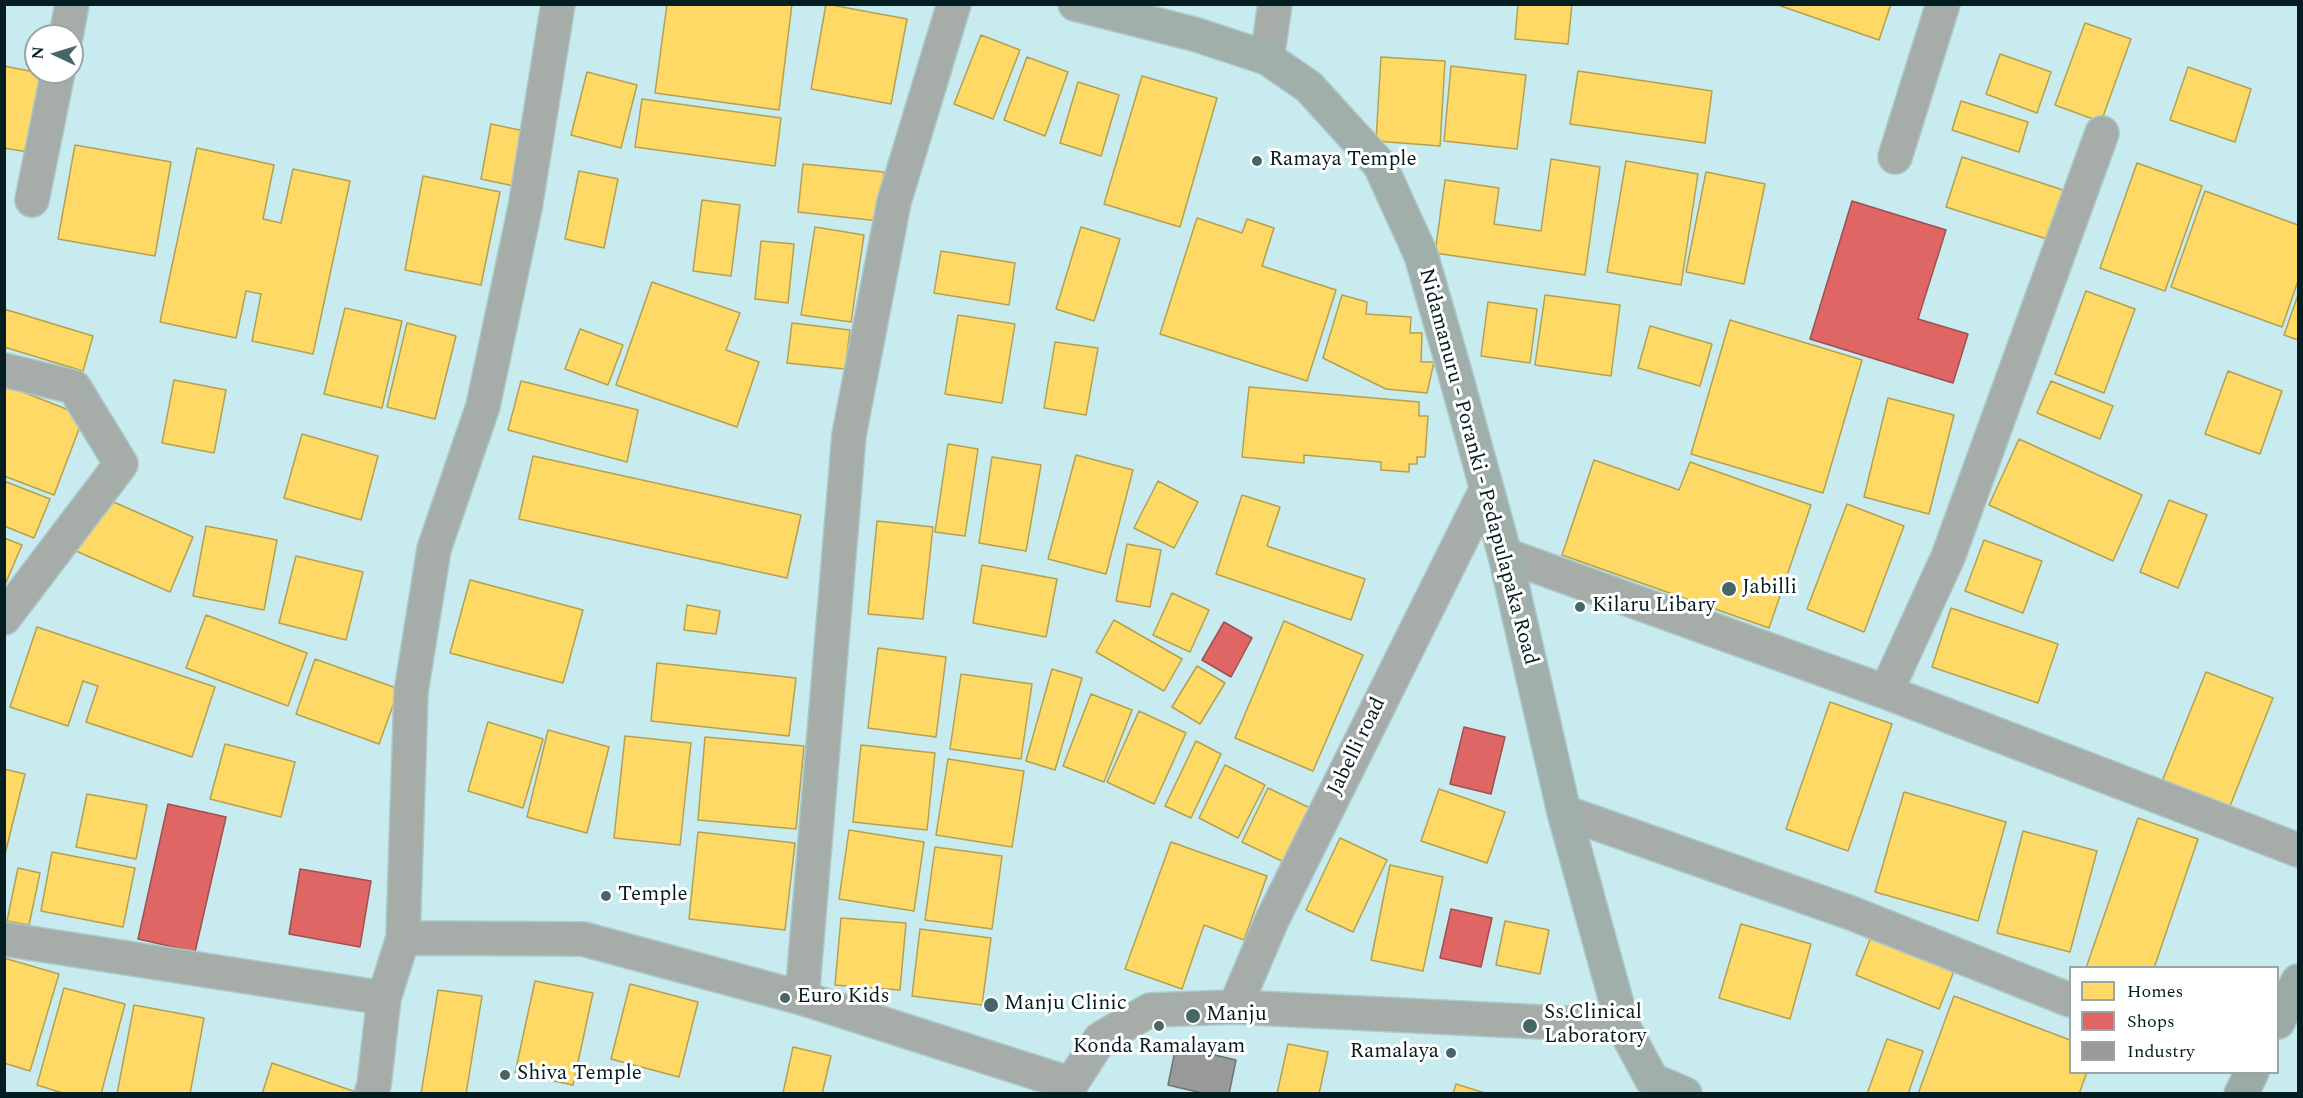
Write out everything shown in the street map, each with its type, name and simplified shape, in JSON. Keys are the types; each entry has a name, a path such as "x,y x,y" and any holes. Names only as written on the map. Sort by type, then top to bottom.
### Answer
{"highway":[{"path":"2279,1018 2298,981"},
{"path":"2241,1094 2251,1074"}],"main road":[{"name":"Nidamanuru - Poranki - Pedapulapaka Road","path":"1075,4 1194,34 1267,58 1309,87 1380,165 1421,255 1505,555 1564,812 1623,1026 1652,1080 1685,1094"}],"street":[{"path":"68,24 72,4"},
{"path":"380,1091 384,998 403,938 411,692 434,549 483,406 525,208 558,4"},
{"path":"802,998 849,435 894,202 954,4"},
{"path":"1267,58 1275,4"},
{"path":"1895,157 1943,4"},
{"path":"32,200 56,84"},
{"path":"1886,692 1948,557 2102,133"},
{"path":"4,370 74,387 121,464 4,618"},
{"name":"Jabelli road","path":"1235,1006 1272,920 1486,490"},
{"path":"1505,555 1886,692 2298,850"},
{"path":"1564,812 1851,913 2069,1000"},
{"path":"403,938 583,939 802,998 1069,1089 1100,1039 1150,1010 1235,1006 1623,1026"},
{"path":"4,939 384,998"}],"building: Homes":[{"path":"667,4 792,4 779,110 655,93"},
{"path":"826,4 907,19 891,104 811,89"},
{"path":"1518,4 1572,4 1568,44 1515,39"},
{"path":"1775,4 1891,4 1879,40"},
{"path":"2085,23 2131,39 2101,122 2055,105"},
{"path":"981,35 1020,50 993,119 954,104"},
{"path":"2000,54 2051,72 2037,113 1986,94"},
{"path":"1027,57 1068,72 1045,136 1004,120"},
{"path":"1381,57 1445,61 1440,146 1376,141"},
{"path":"4,66 24,70 24,84 43,84 28,152 4,148"},
{"path":"1451,66 1526,75 1517,149 1444,141"},
{"path":"2188,67 2251,89 2235,142 2170,120"},
{"path":"1578,71 1712,91 1705,143 1570,124"},
{"path":"587,72 637,85 621,148 571,135"},
{"path":"1142,76 1217,98 1180,227 1104,204"},
{"path":"1078,82 1119,95 1101,156 1060,143"},
{"path":"642,99 781,118 775,166 635,147"},
{"path":"1961,101 2028,122 2019,152 1952,130"},
{"path":"491,124 529,132 519,187 481,179"},
{"path":"75,145 171,162 155,256 58,239"},
{"path":"197,148 274,165 263,219 281,223 293,169 350,181 313,354 252,341 261,294 246,291 236,338 160,322"},
{"path":"1962,157 2063,190 2047,239 1946,207"},
{"path":"1551,159 1600,167 1585,275 1435,253 1445,180 1499,188 1494,224 1541,231"},
{"path":"1626,161 1698,174 1681,285 1607,272"},
{"path":"2137,163 2202,186 2165,291 2100,268"},
{"path":"803,164 884,172 879,221 798,212"},
{"path":"579,171 618,179 604,248 565,239"},
{"path":"1706,172 1765,184 1744,284 1686,272"},
{"path":"423,176 500,192 481,285 405,270"},
{"path":"2205,191 2298,225 2298,281 2282,327 2171,287"},
{"path":"702,200 740,205 731,276 693,271"},
{"path":"1197,218 1242,233 1247,219 1274,228 1262,266 1336,290 1307,381 1160,334"},
{"path":"815,227 864,235 851,322 801,315"},
{"path":"1081,227 1120,239 1094,321 1056,309"},
{"path":"761,241 794,244 788,303 755,299"},
{"path":"941,251 1015,263 1009,305 934,293"},
{"path":"652,282 740,313 726,350 759,362 737,427 616,385"},
{"path":"2086,291 2135,309 2104,393 2055,374"},
{"path":"1342,295 1367,302 1366,314 1411,317 1410,333 1422,333 1421,362 1434,362 1427,393 1386,389 1323,358"},
{"path":"1545,295 1620,305 1611,376 1535,365"},
{"path":"2298,295 2298,340 2284,335"},
{"path":"1488,302 1537,309 1530,363 1481,356"},
{"path":"345,308 402,321 382,408 324,394"},
{"path":"4,309 93,336 83,371 4,347"},
{"path":"958,315 1015,324 1002,403 945,394"},
{"path":"1730,320 1862,360 1823,493 1691,454"},
{"path":"407,323 456,336 435,419 387,407"},
{"path":"792,323 850,330 845,369 787,363"},
{"path":"1650,326 1712,344 1700,386 1638,368"},
{"path":"580,329 623,345 608,385 565,369"},
{"path":"1055,342 1098,348 1086,415 1044,408"},
{"path":"2228,371 2282,391 2260,454 2205,434"},
{"path":"174,380 226,390 214,453 162,443"},
{"path":"521,381 638,410 627,462 508,430"},
{"path":"2051,381 2113,406 2100,439 2037,413"},
{"path":"5,385 84,416 54,495 4,476"},
{"path":"1249,387 1419,402 1419,416 1428,416 1425,457 1417,457 1417,464 1409,464 1409,472 1381,470 1381,462 1304,455 1304,463 1242,457"},
{"path":"1888,398 1954,415 1929,514 1864,497"},
{"path":"302,434 378,456 361,520 284,498"},
{"path":"2019,439 2142,495 2113,561 1989,505"},
{"path":"948,444 978,449 965,536 935,532"},
{"path":"1076,455 1133,470 1106,574 1048,559"},
{"path":"533,456 801,515 787,578 519,519"},
{"path":"992,457 1041,465 1026,551 979,543"},
{"path":"1594,460 1679,490 1690,462 1811,505 1769,628 1562,555"},
{"path":"4,481 50,499 34,538 4,526"},
{"path":"1158,481 1198,502 1174,548 1134,528"},
{"path":"1242,495 1280,507 1267,546 1365,579 1351,620 1216,574"},
{"path":"100,496 193,537 170,592 76,551"},
{"path":"2169,500 2207,515 2178,588 2140,572"},
{"path":"1847,504 1904,526 1864,632 1807,609"},
{"path":"877,521 933,527 923,619 868,614"},
{"path":"206,526 277,540 264,610 193,596"},
{"path":"4,538 22,545 4,587"},
{"path":"1984,540 2042,561 2023,613 1965,591"},
{"path":"1127,544 1161,550 1150,607 1116,601"},
{"path":"296,556 363,572 346,640 279,623"},
{"path":"982,565 1057,579 1046,637 973,623"},
{"path":"470,580 583,610 563,683 450,653"},
{"path":"1172,593 1209,610 1190,652 1153,635"},
{"path":"687,605 720,611 716,634 684,630"},
{"path":"1951,608 2058,644 2038,703 1932,667"},
{"path":"206,615 307,653 288,706 186,668"},
{"path":"1114,620 1182,659 1164,691 1096,652"},
{"path":"1284,621 1363,655 1313,771 1235,738"},
{"path":"37,627 215,687 192,757 86,722 98,686 83,681 68,726 10,707"},
{"path":"878,648 946,657 936,737 868,728"},
{"path":"315,659 399,689 379,744 296,714"},
{"path":"657,663 796,678 789,736 651,721"},
{"path":"1197,666 1225,683 1200,724 1172,707"},
{"path":"1052,669 1082,678 1055,770 1026,761"},
{"path":"2206,672 2273,698 2228,811 2161,784"},
{"path":"961,674 1032,684 1021,759 950,749"},
{"path":"1091,694 1132,710 1104,782 1063,766"},
{"path":"1830,702 1892,724 1848,851 1786,829"},
{"path":"1139,711 1186,733 1154,804 1107,782"},
{"path":"488,722 543,739 523,808 468,791"},
{"path":"548,730 609,747 587,833 527,817"},
{"path":"625,736 691,743 680,845 614,838"},
{"path":"705,737 804,746 796,829 698,820"},
{"path":"1196,741 1221,754 1191,818 1165,806"},
{"path":"225,744 295,762 281,817 210,799"},
{"path":"861,745 935,753 927,830 853,822"},
{"path":"948,759 1024,771 1012,847 936,835"},
{"path":"1225,765 1265,785 1238,838 1199,818"},
{"path":"4,769 25,774 4,858"},
{"path":"1268,788 1312,809 1286,863 1242,842"},
{"path":"1439,789 1505,812 1487,863 1421,841"},
{"path":"1904,792 2006,822 1978,921 1875,892"},
{"path":"87,794 147,805 136,859 76,847"},
{"path":"2138,818 2198,839 2155,966 2087,966"},
{"path":"849,830 924,842 914,911 839,899"},
{"path":"2023,831 2097,851 2070,952 1997,933"},
{"path":"698,832 795,843 785,930 689,919"},
{"path":"1340,838 1387,860 1353,932 1306,910"},
{"path":"1171,842 1267,876 1244,940 1204,925 1182,989 1125,969"},
{"path":"935,847 1002,856 992,929 925,920"},
{"path":"52,852 135,868 123,927 41,911"},
{"path":"1390,865 1443,877 1423,971 1371,960"},
{"path":"18,868 40,873 29,925 7,921"},
{"path":"841,918 906,923 900,990 835,985"},
{"path":"1505,921 1549,930 1540,974 1496,965"},
{"path":"1741,924 1811,944 1790,1019 1719,998"},
{"path":"920,929 991,938 982,1005 912,996"},
{"path":"1871,937 1954,971 1939,1009 1856,975"},
{"path":"4,958 59,974 30,1071 4,1063"},
{"path":"535,981 593,993 573,1085 515,1073"},
{"path":"630,984 698,1002 679,1077 611,1059"},
{"path":"64,988 125,1004 101,1094 66,1094 37,1085"},
{"path":"438,990 482,996 466,1094 421,1094"},
{"path":"1954,996 2069,1040 2069,1074 2086,1074 2079,1094 1918,1094"},
{"path":"134,1005 204,1018 190,1094 117,1094"},
{"path":"1887,1039 1923,1051 1908,1094 1867,1094"},
{"path":"1288,1044 1328,1052 1319,1094 1277,1094"},
{"path":"793,1047 831,1056 822,1094 783,1093"},
{"path":"272,1063 353,1091 352,1094 262,1094"},
{"path":"1456,1084 1488,1094 1453,1094"}],"building: Shops":[{"path":"1852,201 1946,230 1918,319 1968,334 1953,383 1810,339"},
{"path":"1224,622 1252,638 1231,677 1202,660"},
{"path":"1464,727 1505,737 1491,794 1450,784"},
{"path":"168,804 226,817 195,952 138,939"},
{"path":"300,869 371,881 360,947 289,934"},
{"path":"1451,909 1492,918 1481,967 1440,958"}],"building: Industry":[{"path":"1176,1046 1236,1060 1229,1094 1206,1094 1168,1085"}],"place":[{"name":"Ramaya Temple","path":"1257,161"},
{"name":"Jabilli","path":"1729,589"},
{"name":"Kilaru Libary","path":"1580,607"},
{"name":"Temple","path":"606,896"},
{"name":"Euro Kids","path":"785,998"},
{"name":"Manju Clinic","path":"991,1005"},
{"name":"Manju","path":"1193,1016"},
{"name":"Konda Ramalayam","path":"1159,1026"},
{"name":"Ss.Clinical Laboratory","path":"1530,1026"},
{"name":"Ramalaya","path":"1451,1053"},
{"name":"Shiva Temple","path":"505,1075"}]}
